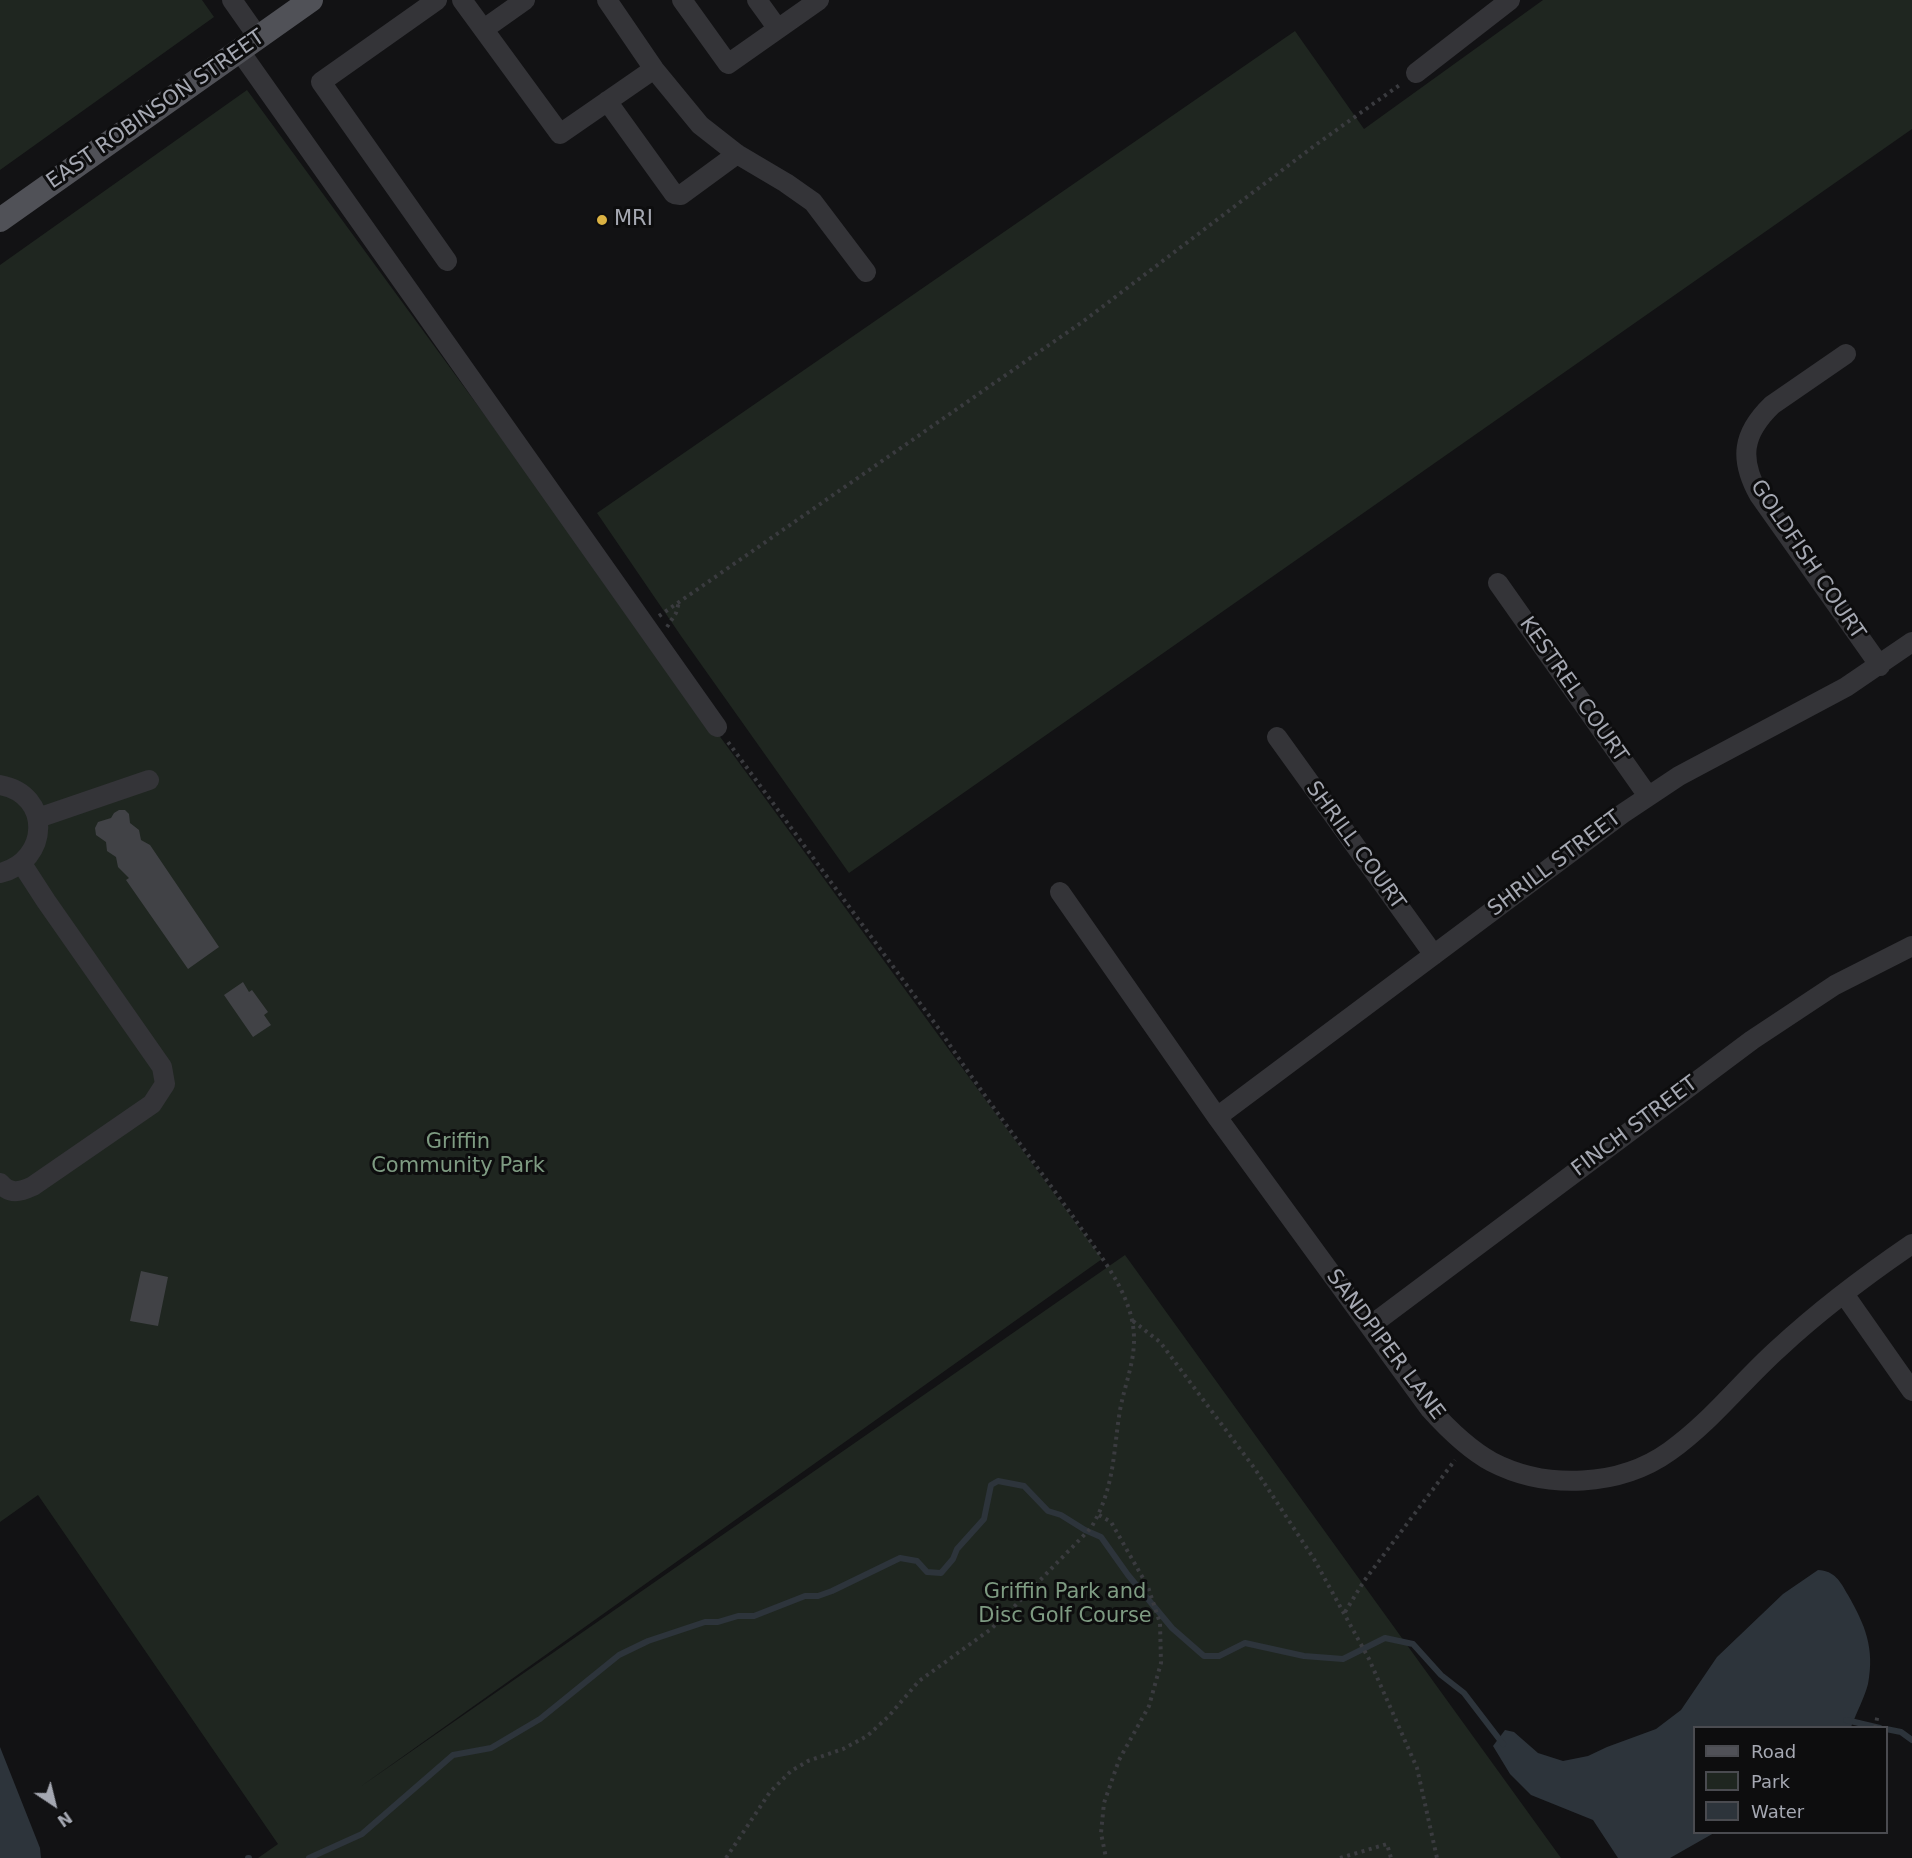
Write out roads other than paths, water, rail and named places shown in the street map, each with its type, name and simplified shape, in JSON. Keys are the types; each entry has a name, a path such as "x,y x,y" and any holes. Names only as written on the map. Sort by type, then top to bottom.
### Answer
{"main road":[{"name":"EAST ROBINSON STREET","path":"0,220 311,0"}],"street":[{"path":"232,0 249,44 717,727"},
{"path":"436,0 321,82 447,261"},
{"path":"462,0 560,134 654,69"},
{"path":"484,29 525,0"},
{"path":"607,0 654,69 700,125 737,154 777,177 813,202 866,272"},
{"path":"682,0 728,64 819,0"},
{"path":"757,0 778,29"},
{"path":"1416,73 1510,0"},
{"path":"608,101 674,194 681,195 737,154"},
{"name":"GOLDFISH COURT","path":"1846,354 1772,405 1763,414 1750,434 1746,446 1746,461 1749,478 1759,495 1880,666"},
{"name":"KESTREL COURT","path":"1498,583 1647,796"},
{"name":"SHRILL STREET","path":"1217,1117 1647,796 1679,776 1836,692 1880,666 1912,642"},
{"name":"SHRILL COURT","path":"1277,737 1434,955"},
{"path":"38,818 148,780"},
{"path":"0,785 9,786 22,793 32,804 38,818 39,831 37,843 31,855 22,864 0,873"},
{"path":"0,1183 6,1190 20,1192 33,1186 152,1104 165,1084 162,1067 22,864"},
{"name":"SANDPIPER LANE","path":"1060,892 1217,1117 1430,1409 1466,1444 1490,1461 1514,1472 1543,1479 1595,1479 1622,1473 1668,1452 1691,1435 1780,1347 1844,1294 1912,1244"},
{"name":"FINCH STREET","path":"1370,1326 1752,1040 1835,985 1912,946"},
{"path":"1844,1294 1912,1391"}],"water":[{"path":"1818,1570 1829,1572 1839,1581 1859,1616 1867,1637 1870,1671 1863,1699 1851,1726 1693,1726 1693,1834 1712,1834 1670,1858 1618,1858 1593,1820 1531,1795 1510,1774 1493,1746 1505,1730 1514,1732 1538,1753 1563,1761 1588,1756 1656,1729 1681,1710 1717,1657 1783,1594"},
{"path":"0,1747 40,1848 41,1858 0,1858"}],"waterway":[{"path":"309,1858 362,1834 453,1755 491,1748 540,1719 619,1655 648,1641 705,1622 718,1622 738,1616 754,1616 805,1596 818,1596 900,1558 917,1561 927,1572 941,1573 953,1559 957,1549 984,1519 991,1485 998,1481 1024,1486 1048,1511 1061,1515 1101,1537 1128,1575 1172,1628 1204,1656 1219,1656 1245,1643 1304,1656 1343,1659 1385,1638 1413,1644 1441,1675 1464,1693 1503,1744"},
{"path":"1846,1720 1872,1726"},
{"path":"1888,1729 1901,1732 1912,1740"}],"place":[{"name":"MRI","path":"602,220"}],"park label":[{"name":"Griffin Community Park","path":"458,1155"},
{"name":"Griffin Park and Disc Golf Course","path":"1065,1605"}]}
